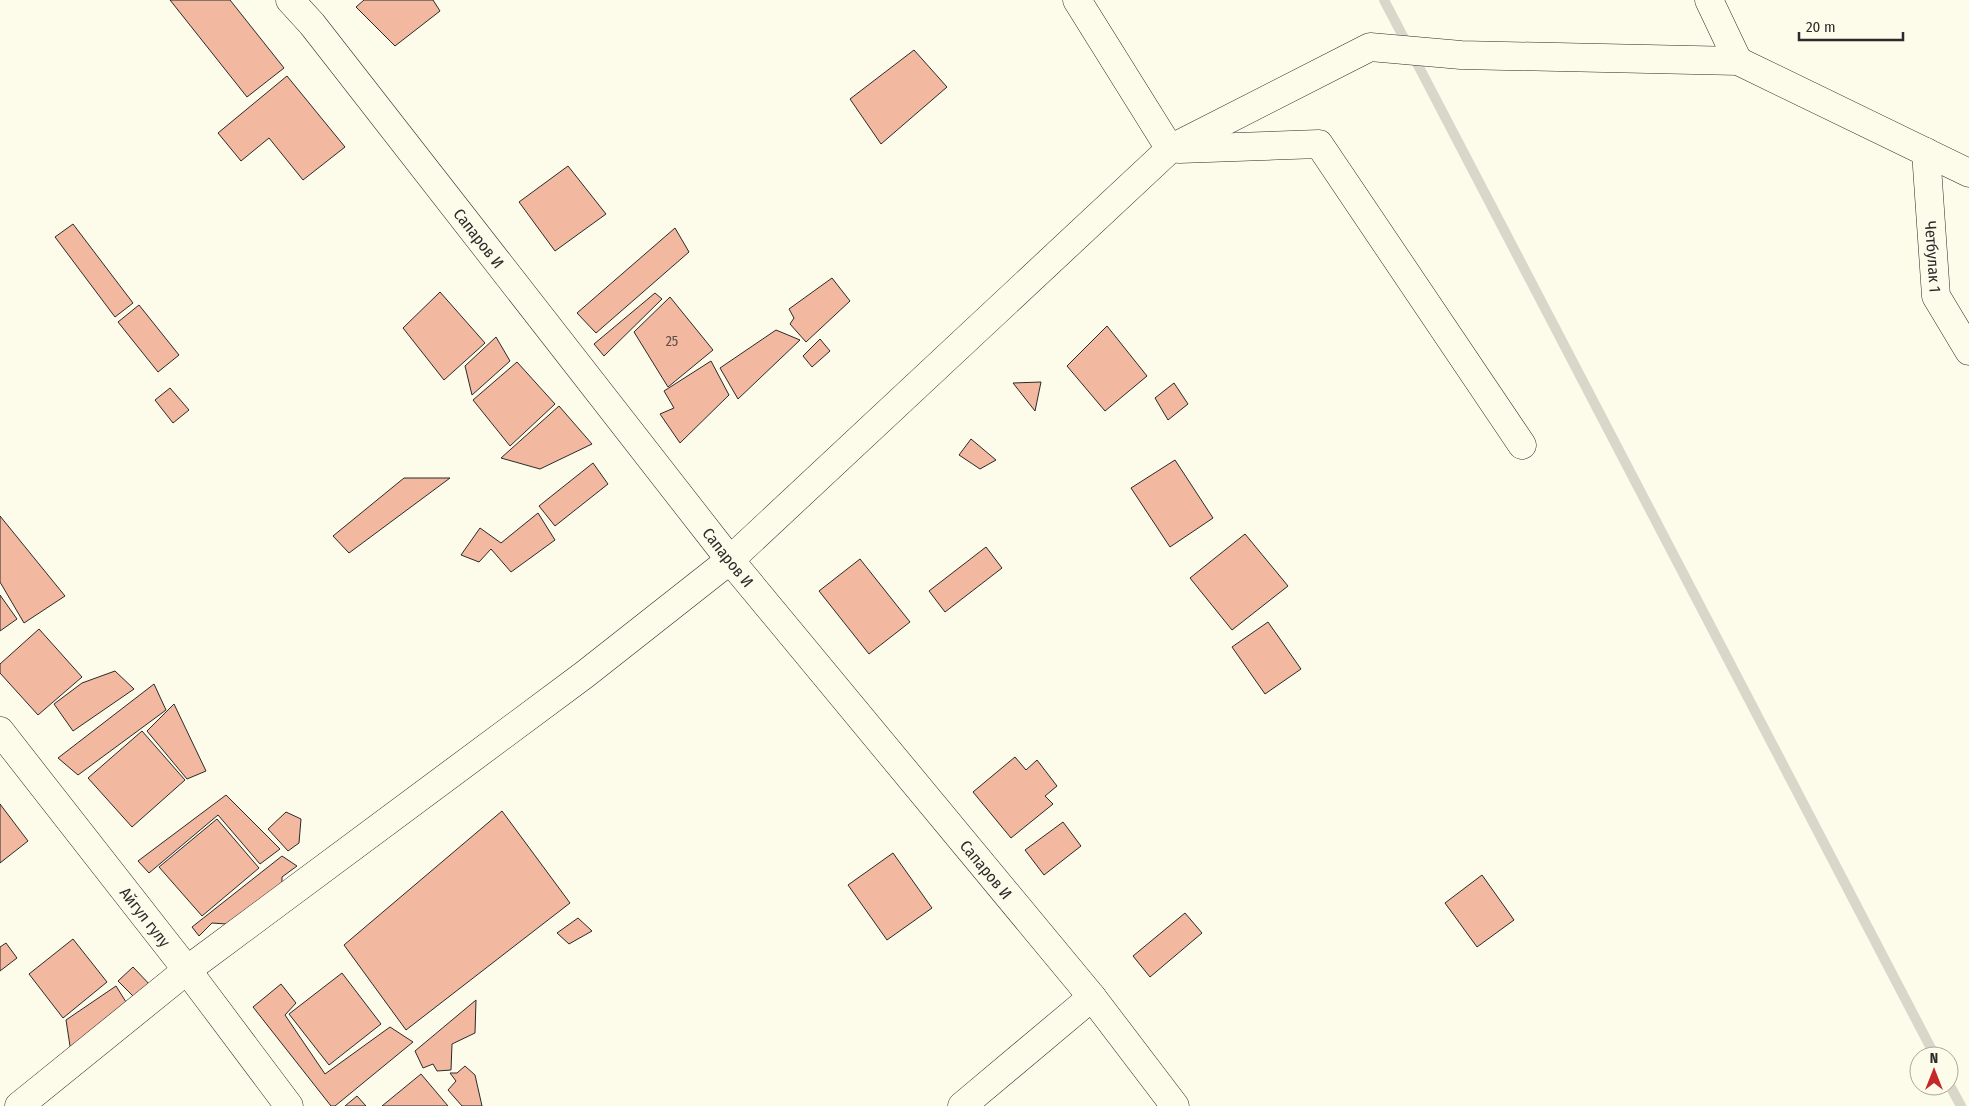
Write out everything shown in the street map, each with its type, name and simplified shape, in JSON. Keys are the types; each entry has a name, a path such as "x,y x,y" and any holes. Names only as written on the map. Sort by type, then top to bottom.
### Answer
{"street":[{"name":"Сапаров И","path":"290,0 312,24 730,560 1092,997 1175,1106"},
{"path":"1077,0 1170,149"},
{"path":"1710,0 1738,61"},
{"path":"19,1106 187,970 584,675 730,560 1170,149 1370,47 1461,55 1738,61 1969,173"},
{"path":"1170,149 1320,144 1522,446"},
{"name":"Четбулак 1","path":"1926,152 1936,296 1969,351"},
{"name":"Айгул гулу","path":"0,731 187,970 289,1106"},
{"path":"962,1106 1092,997"}],"building":[{"path":"170,0 230,0 284,68 247,97"},
{"path":"364,0 433,0 440,11 395,46 356,7"},
{"path":"914,50 947,87 881,144 850,99"},
{"path":"287,76 345,147 303,180 269,138 241,161 218,133"},
{"path":"568,166 606,214 555,251 519,202"},
{"path":"73,224 133,303 115,317 55,237"},
{"path":"675,228 689,252 596,333 577,313"},
{"path":"832,278 850,301 806,342 790,324 794,318 789,309"},
{"path":"440,292 485,343 444,380 403,328"},
{"path":"655,293 662,299 604,356 594,344"},
{"path":"670,297 713,350 668,387 634,332"},
{"path":"139,305 179,355 158,372 118,322"},
{"path":"1107,326 1147,376 1105,411 1067,366"},
{"path":"776,330 800,340 738,399 720,368"},
{"path":"496,337 510,361 472,395 465,366"},
{"path":"820,339 830,351 812,367 803,356"},
{"path":"711,361 729,395 680,443 660,414 674,408 664,391"},
{"path":"517,362 555,404 510,446 473,400"},
{"path":"1041,382 1035,411 1013,383"},
{"path":"1174,383 1188,404 1168,420 1155,398"},
{"path":"170,388 189,410 173,423 155,400"},
{"path":"559,406 592,444 540,469 501,458"},
{"path":"971,439 996,460 980,469 959,455"},
{"path":"1175,460 1213,518 1170,547 1131,488"},
{"path":"593,463 608,484 555,526 539,506"},
{"path":"404,478 450,478 349,553 333,536"},
{"path":"538,513 555,540 511,572 491,549 479,562 461,555 480,528 501,543"},
{"path":"0,516 65,596 24,623 0,582"},
{"path":"1245,534 1288,586 1232,630 1190,578"},
{"path":"986,547 1002,568 945,612 929,591"},
{"path":"860,559 910,622 869,654 819,591"},
{"path":"0,595 17,619 0,631"},
{"path":"1268,622 1301,669 1265,694 1232,647"},
{"path":"39,629 82,677 38,715 0,673 0,664"},
{"path":"115,671 134,689 73,731 54,704 82,683"},
{"path":"154,684 166,710 78,775 58,758"},
{"path":"174,704 206,771 187,779 147,731"},
{"path":"142,731 185,780 132,827 88,778"},
{"path":"1015,757 1026,770 1037,760 1057,786 1045,796 1053,804 1011,838 973,792"},
{"path":"226,795 280,849 260,864 218,815 149,873 138,861"},
{"path":"0,804 28,841 0,863"},
{"path":"502,811 570,903 406,1030 344,945"},
{"path":"286,812 301,819 299,843 288,851 268,829"},
{"path":"217,819 259,868 202,916 159,867"},
{"path":"1063,822 1081,846 1044,875 1025,850"},
{"path":"893,853 932,908 887,940 848,885"},
{"path":"282,856 297,866 282,877 282,893 241,925 212,923 199,936 192,927"},
{"path":"1482,875 1514,920 1477,947 1445,903"},
{"path":"1185,913 1202,933 1150,977 1133,956"},
{"path":"578,918 592,931 569,944 557,933"},
{"path":"73,939 107,982 63,1018 29,974"},
{"path":"6,943 17,958 0,971 0,947"},
{"path":"133,967 152,987 138,1001 118,981"},
{"path":"342,973 381,1024 329,1065 289,1014"},
{"path":"281,984 296,1003 285,1015 325,1074 390,1027 413,1042 335,1106 331,1106 253,1007"},
{"path":"116,986 131,1010 72,1059 66,1020"},
{"path":"476,1000 475,1033 452,1044 451,1070 437,1071 433,1064 423,1068 415,1051"},
{"path":"465,1066 475,1075 482,1106 462,1106 448,1090 456,1081 450,1073 457,1073"},
{"path":"421,1074 448,1106 382,1106"},
{"path":"357,1096 366,1106 345,1106"}],"waterway":[{"path":"1384,0 1930,1046"},
{"path":"1956,1096 1961,1106"}]}
